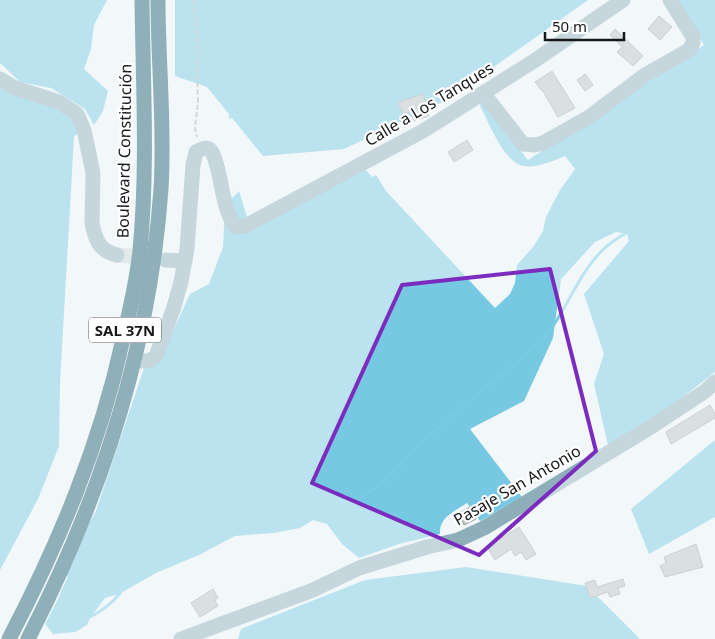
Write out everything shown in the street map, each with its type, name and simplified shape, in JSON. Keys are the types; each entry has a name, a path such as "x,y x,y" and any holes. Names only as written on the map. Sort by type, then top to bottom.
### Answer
{"highway":[{"name":"Boulevard Constitución","path":"9,639 37,586 94,448 116,370 128,316 140,252 144,195 145,138 142,0"},
{"name":"Boulevard Constitución","path":"28,639 57,584 102,473 134,361 153,261 161,186 162,129 158,0"}],"street":[{"name":"Calle a Los Tanques","path":"201,148 211,151 216,162 232,223 236,227 245,226 423,131 534,61 623,0"},
{"path":"483,94 523,144 528,146 543,143 589,117 645,75 689,50 693,43 692,38 670,0"},
{"path":"0,79 15,88 59,102 76,114 84,130 93,173 93,232 99,245 108,253 116,255"},
{"path":"134,361 149,362 156,356 173,310 185,261 194,157 201,148"},
{"path":"165,260 185,261"},
{"name":"Pasaje San Antonio","path":"181,639 313,590 359,568 427,547 458,540 484,528 651,428 704,392 715,382"}],"path":[{"path":"194,0 198,47 196,72 198,102 195,128 201,148"}],"highlighted area":[{"path":"550,269 596,451 479,555 312,483 402,285"}],"shaded area":[{"path":"0,0 107,0 94,25 91,49 84,69 108,91 103,111 94,125 85,109 51,88 20,82 0,63"},
{"path":"175,0 588,0 449,99 344,149 263,156 207,87 175,76"},
{"path":"676,0 715,0 715,372 610,454 594,384 604,354 584,294 629,241 627,234 616,232 595,242 561,279 553,338 524,401 470,429 522,497 480,521 467,503 452,512 445,519 440,528 440,534 399,544 359,558 342,544 327,524 313,520 300,528 273,533 235,536 199,555 156,573 119,594 105,598 87,625 75,632 53,634 45,624 68,576 59,576 96,511 148,356 164,351 190,294 209,284 223,247 225,205 239,191 250,227 364,168 372,177 376,175 386,191 495,308 510,294 515,283 517,265 533,247 543,231 546,217 560,190 575,169 565,156 534,166 516,163 505,152 495,137 480,106 481,101 528,160 704,45"},
{"path":"0,85 67,110 78,133 74,137 60,383 59,446 38,499 0,570"},
{"path":"715,440 715,517 649,554 631,509"},
{"path":"466,567 587,586 640,639 238,639 241,629 365,580"}],"building":[{"path":"659,16 672,27 660,40 648,29"},
{"path":"615,29 643,56 633,66 617,52 622,47 610,35"},
{"path":"552,71 575,108 558,117 543,91 535,82"},
{"path":"585,74 593,85 585,91 577,80"},
{"path":"423,94 429,116 414,121 411,112 403,114 398,102"},
{"path":"467,140 473,150 454,162 448,152"},
{"path":"710,405 715,418 671,444 666,432"},
{"path":"472,506 476,519 464,525 459,513"},
{"path":"519,527 536,554 526,560 521,552 515,556 511,549 495,560 487,547"},
{"path":"696,544 703,567 665,577 660,566 666,563 664,557"},
{"path":"623,579 625,586 618,588 620,594 610,597 608,592 590,598 585,583 595,580 597,587"},
{"path":"213,589 218,598 215,600 218,606 200,617 191,603"}],"waterway":[{"path":"230,117 280,107 323,82 461,14 482,0"},
{"path":"57,628 87,618 108,606 144,563 159,550 169,545 214,529 330,507 362,496 379,486 434,431 545,337 589,266 607,246 673,203 700,182 715,167"}],"tunnel":[{"path":"117,255 151,258"}]}
